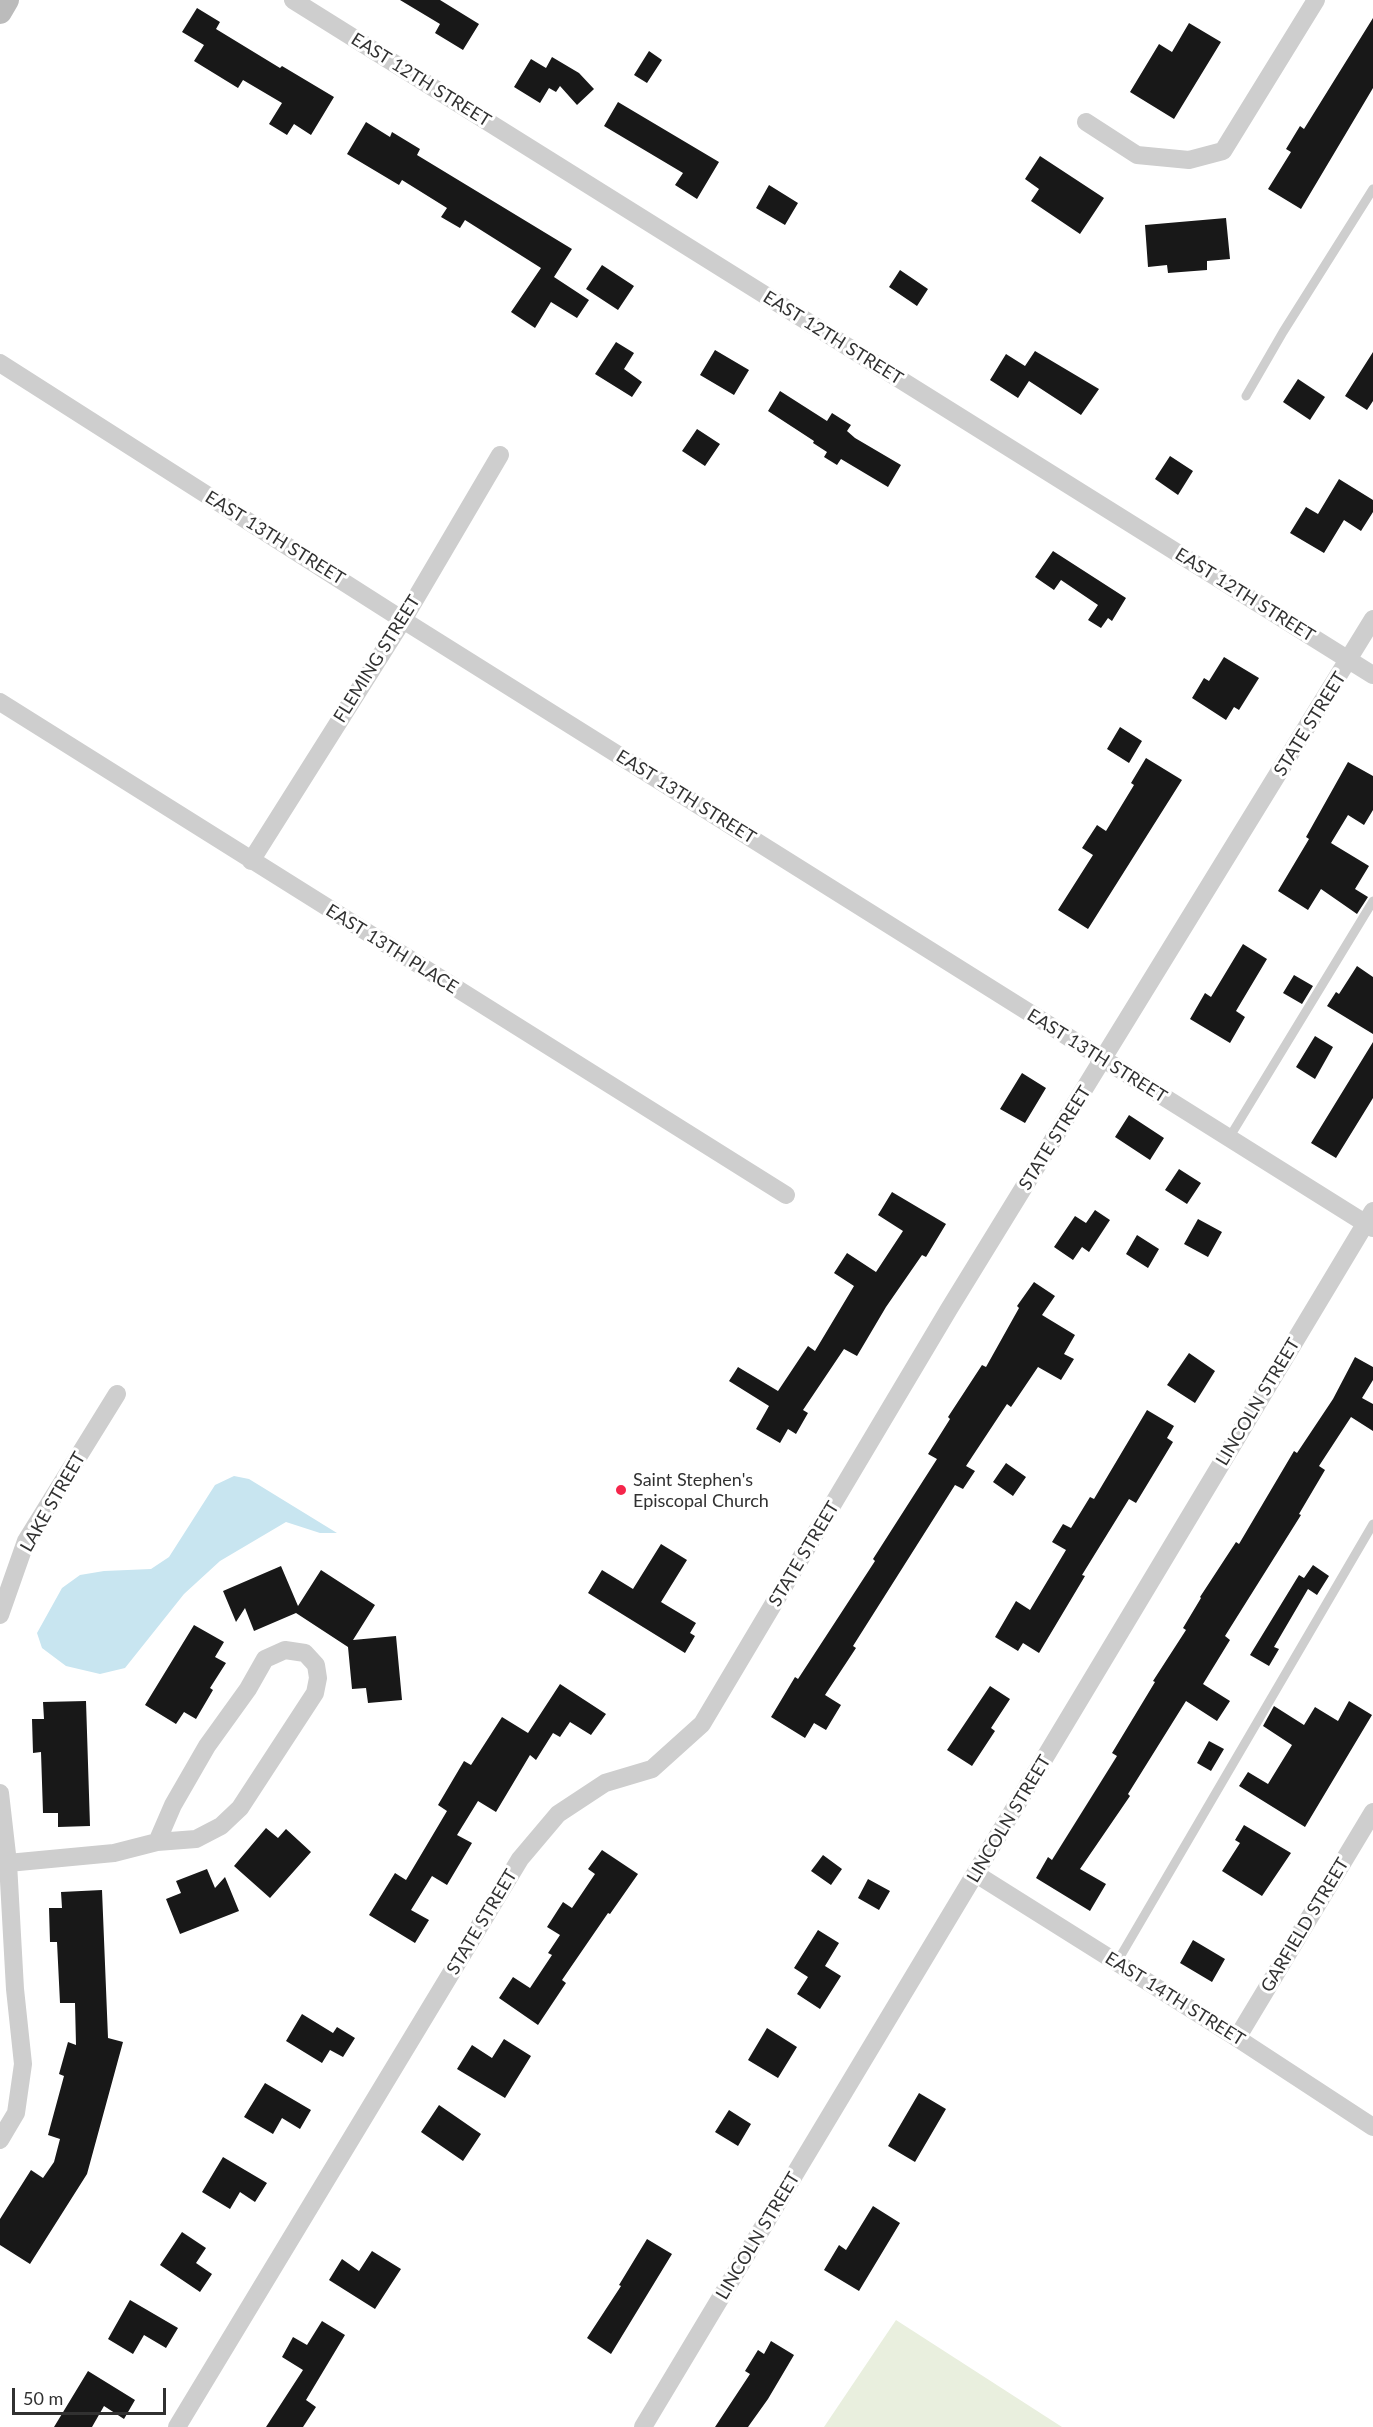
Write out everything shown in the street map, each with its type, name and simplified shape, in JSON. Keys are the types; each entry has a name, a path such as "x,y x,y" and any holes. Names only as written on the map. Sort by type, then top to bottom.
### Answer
{"main road":[{"path":"0,12 7,0"}],"street":[{"name":"EAST 12TH STREET","path":"293,0 1373,675"},
{"path":"1086,122 1137,155 1189,160 1223,151 1316,0"},
{"name":"EAST 13TH STREET","path":"0,363 403,620 1229,1138 1370,1221"},
{"name":"FLEMING STREET","path":"251,861 403,620 500,455"},
{"name":"STATE STREET","path":"177,2427 520,1859 558,1814 605,1783 652,1769 702,1724 949,1310 1373,620"},
{"name":"EAST 13TH PLACE","path":"0,702 786,1195"},
{"name":"LINCOLN STREET","path":"643,2427 1370,1221"},
{"name":"LAKE STREET","path":"0,1616 26,1541 117,1394"},
{"path":"8,1863 114,1853 157,1842 196,1839 221,1826 240,1809 315,1693 318,1678 316,1665 305,1653 285,1650 265,1659 248,1689 207,1746 173,1805 157,1842"},
{"path":"0,1794 8,1863 7,1990 23,2064 16,2113 0,2140"},
{"name":"GARFIELD STREET","path":"1238,2038 1373,1812"},
{"name":"EAST 14TH STREET","path":"976,1874 1238,2038 1373,2127"}],"lane":[{"path":"1246,396 1283,332 1373,189"},
{"path":"1229,1138 1373,900"},
{"path":"1117,1962 1373,1524"}],"green space":[{"path":"896,2320 1062,2427 824,2427"}],"water":[{"path":"234,1476 249,1479 337,1533 320,1533 286,1522 220,1561 184,1594 125,1668 100,1674 66,1666 42,1648 37,1633 62,1588 80,1575 104,1571 151,1569 169,1557 215,1485"}],"building":[{"path":"400,0 440,0 479,24 463,50 435,33 440,24"},
{"path":"197,8 220,22 216,29 280,68 282,66 334,97 311,135 294,124 287,135 269,124 282,103 243,80 238,88 194,61 204,45 182,32"},
{"path":"1373,18 1373,88 1301,209 1268,189 1291,152 1286,149 1300,126 1304,129"},
{"path":"1189,23 1221,42 1174,119 1130,92 1159,44 1172,52"},
{"path":"649,51 662,60 647,83 634,75"},
{"path":"552,57 579,73 594,89 577,105 560,86 556,92 549,88 540,103 514,87 531,59 546,68"},
{"path":"618,102 719,162 697,199 675,185 683,173 604,126"},
{"path":"366,122 390,137 392,132 420,149 417,155 572,249 554,277 589,300 577,318 551,302 535,328 511,312 541,268 465,220 460,228 441,217 447,208 402,180 399,185 347,154"},
{"path":"1040,156 1104,198 1080,234 1031,201 1039,189 1025,179"},
{"path":"769,185 798,203 785,225 756,208"},
{"path":"1226,218 1230,259 1207,261 1207,270 1168,273 1167,265 1148,267 1145,225"},
{"path":"602,265 634,286 618,310 586,289"},
{"path":"900,270 928,289 917,306 889,287"},
{"path":"616,342 634,353 624,369 642,382 632,397 595,374"},
{"path":"715,350 749,370 734,395 700,375"},
{"path":"1035,351 1099,389 1081,415 1029,381 1018,398 990,380 1006,354 1025,366"},
{"path":"1373,352 1373,401 1367,410 1345,396"},
{"path":"1298,379 1325,397 1310,420 1283,402"},
{"path":"780,391 827,421 832,413 851,425 847,431 855,438 901,465 888,487 841,459 837,465 824,457 827,452 813,443 814,441 768,411"},
{"path":"697,429 720,444 705,466 682,451"},
{"path":"1170,456 1193,471 1178,495 1155,479"},
{"path":"1339,479 1373,500 1373,512 1361,531 1344,520 1324,553 1290,533 1306,507 1318,514"},
{"path":"1053,551 1126,598 1112,621 1108,618 1101,628 1088,620 1098,605 1061,580 1054,590 1035,577"},
{"path":"1224,657 1259,678 1239,710 1234,707 1226,720 1192,698 1204,678 1209,681"},
{"path":"1120,727 1142,741 1129,763 1107,749"},
{"path":"1146,758 1182,780 1088,929 1058,910 1093,855 1082,848 1097,825 1106,831 1134,785 1131,783"},
{"path":"1348,762 1373,776 1373,810 1364,825 1348,815 1331,843 1369,866 1355,889 1368,897 1357,914 1321,889 1308,910 1278,891 1309,839 1306,837"},
{"path":"1243,944 1267,959 1236,1011 1245,1017 1230,1043 1190,1019 1205,993 1211,997"},
{"path":"1357,966 1373,977 1373,1034 1327,1006 1336,992 1339,994"},
{"path":"1294,975 1313,986 1302,1004 1283,993"},
{"path":"1315,1036 1333,1047 1315,1079 1296,1067"},
{"path":"1373,1042 1373,1098 1336,1158 1311,1143"},
{"path":"1022,1073 1046,1088 1025,1123 1000,1109"},
{"path":"1129,1115 1164,1138 1150,1160 1115,1137"},
{"path":"1179,1169 1201,1183 1187,1204 1165,1190"},
{"path":"892,1192 946,1224 926,1257 922,1255 886,1307 857,1356 844,1349 803,1410 808,1413 796,1434 788,1429 780,1443 756,1429 769,1406 729,1381 738,1367 778,1391 808,1346 815,1351 854,1286 834,1273 847,1253 876,1272 903,1231 878,1215"},
{"path":"1095,1210 1110,1220 1089,1252 1082,1247 1073,1260 1054,1247 1075,1216 1086,1223"},
{"path":"1198,1219 1222,1232 1208,1257 1184,1244"},
{"path":"1137,1235 1159,1249 1148,1268 1126,1254"},
{"path":"1034,1282 1055,1296 1042,1315 1075,1335 1064,1354 1074,1359 1061,1380 1038,1367 1011,1407 1007,1404 966,1466 975,1471 963,1489 955,1485 853,1646 856,1648 825,1695 841,1705 826,1730 814,1723 805,1738 771,1717 795,1677 798,1679 875,1561 873,1559 937,1459 928,1454 950,1419 948,1417 982,1365 986,1367 1019,1308 1017,1306"},
{"path":"1189,1353 1215,1371 1195,1403 1167,1385"},
{"path":"1355,1357 1373,1367 1373,1380 1362,1398 1373,1404 1373,1431 1351,1417 1319,1466 1325,1470 1299,1514 1301,1515 1225,1636 1230,1640 1203,1684 1230,1701 1217,1721 1186,1701 1128,1794 1130,1796 1080,1869 1106,1884 1090,1911 1036,1878 1048,1857 1052,1860 1117,1756 1112,1753 1155,1682 1153,1681 1186,1630 1183,1628 1200,1597 1236,1542 1239,1544 1294,1451 1297,1453 1333,1399"},
{"path":"1147,1410 1174,1426 1167,1438 1173,1442 1136,1503 1129,1499 1082,1575 1085,1576 1039,1653 1023,1643 1018,1651 995,1637 1016,1601 1030,1610 1066,1550 1052,1542 1063,1524 1071,1528 1090,1497 1094,1499"},
{"path":"1006,1463 1026,1477 1013,1496 993,1482"},
{"path":"661,1544 687,1560 661,1602 696,1623 690,1633 695,1636 685,1653 588,1593 602,1570 633,1589"},
{"path":"1313,1565 1329,1576 1317,1595 1308,1589 1274,1647 1279,1649 1269,1666 1250,1655 1299,1575 1304,1578"},
{"path":"281,1566 298,1606 321,1570 375,1605 353,1640 396,1636 402,1700 368,1703 366,1688 352,1689 348,1647 296,1613 254,1631 245,1608 236,1622 223,1591"},
{"path":"194,1625 224,1642 215,1657 226,1663 210,1688 213,1690 196,1719 184,1712 176,1724 145,1705"},
{"path":"560,1684 606,1714 591,1735 570,1722 560,1737 553,1733 536,1760 530,1755 496,1812 478,1801 457,1835 472,1843 447,1885 432,1876 411,1910 429,1920 415,1943 369,1915 395,1873 406,1880 447,1811 438,1805 464,1761 471,1765 502,1717 528,1733"},
{"path":"990,1686 1010,1699 991,1728 995,1731 972,1766 947,1750"},
{"path":"86,1701 90,1826 58,1827 58,1813 43,1813 41,1752 33,1753 32,1719 44,1719 43,1702"},
{"path":"1349,1701 1372,1715 1305,1827 1239,1786 1248,1772 1268,1784 1292,1745 1263,1726 1274,1706 1304,1725 1315,1707 1338,1721"},
{"path":"1209,1741 1224,1749 1211,1771 1197,1763"},
{"path":"1244,1825 1291,1853 1262,1896 1222,1871 1240,1843 1235,1840"},
{"path":"266,1828 278,1838 286,1829 311,1852 270,1898 234,1866"},
{"path":"602,1850 638,1874 562,1980 566,1983 538,2025 499,1998 513,1977 530,1988 552,1955 548,1953 560,1935 547,1927 563,1902 572,1908 595,1874 588,1869"},
{"path":"823,1855 842,1869 831,1885 811,1871"},
{"path":"207,1869 215,1888 225,1877 239,1911 180,1934 166,1899 181,1893 176,1881"},
{"path":"868,1879 890,1891 879,1910 858,1898"},
{"path":"102,1890 108,2038 123,2042 87,2174 30,2264 0,2245 0,2219 31,2170 43,2178 54,2162 60,2139 48,2135 64,2076 59,2074 68,2042 76,2045 75,2003 60,2003 57,1942 50,1942 49,1908 62,1908 61,1892"},
{"path":"818,1930 839,1943 825,1966 841,1976 820,2009 797,1994 808,1977 794,1968"},
{"path":"1193,1940 1225,1959 1212,1982 1180,1963"},
{"path":"302,2014 333,2033 337,2027 355,2038 343,2057 330,2050 322,2063 286,2041"},
{"path":"767,2028 797,2047 778,2078 748,2060"},
{"path":"504,2039 531,2056 505,2098 457,2069 472,2045 492,2058"},
{"path":"265,2083 311,2110 300,2129 282,2118 273,2134 244,2117"},
{"path":"919,2093 946,2109 915,2162 888,2146"},
{"path":"439,2105 481,2134 463,2161 421,2132"},
{"path":"729,2110 751,2124 738,2146 715,2132"},
{"path":"223,2157 267,2183 255,2202 240,2192 230,2209 202,2192"},
{"path":"873,2206 900,2223 859,2291 824,2270 839,2245 846,2250"},
{"path":"182,2232 206,2248 196,2263 212,2274 200,2292 160,2265"},
{"path":"647,2239 672,2254 611,2354 587,2338 621,2286 619,2285"},
{"path":"372,2251 401,2269 375,2309 329,2280 342,2259 359,2271"},
{"path":"130,2300 178,2328 166,2348 144,2335 133,2354 108,2339"},
{"path":"322,2321 345,2335 306,2400 316,2407 303,2427 266,2427 303,2370 282,2357 293,2337 307,2345"},
{"path":"771,2341 794,2355 768,2399 748,2427 715,2427 750,2374 745,2371 758,2350 764,2354"},
{"path":"88,2371 135,2400 124,2419 104,2406 92,2427 54,2427"}],"place":[{"name":"Saint Stephen's Episcopal Church","path":"621,1490"}]}
